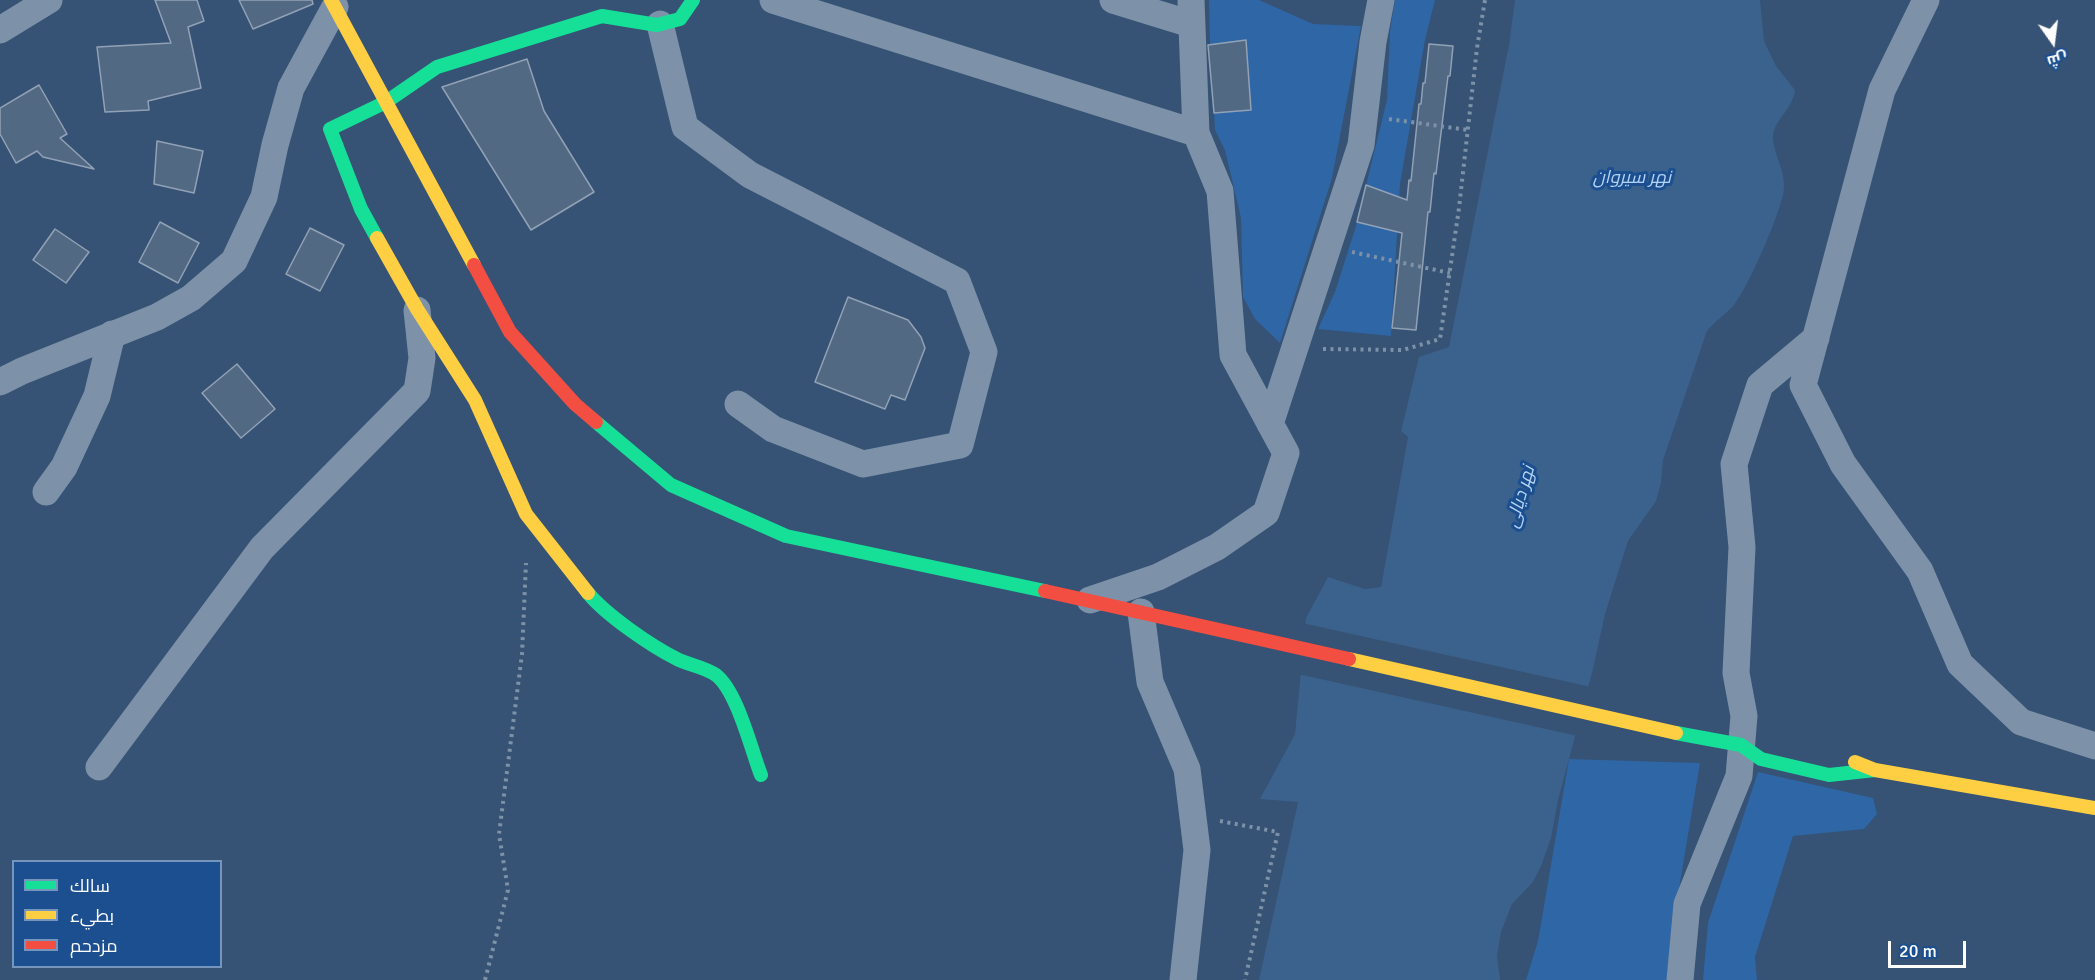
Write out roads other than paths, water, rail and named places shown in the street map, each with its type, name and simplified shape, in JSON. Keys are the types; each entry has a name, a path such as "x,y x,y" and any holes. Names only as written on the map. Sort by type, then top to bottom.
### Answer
{"main road":[{"path":"693,0 680,19 660,24 602,16 437,67 386,102 330,129 361,209 417,309 475,400 526,514 594,600 633,631 668,653 715,674 730,691 761,775"},
{"path":"333,3 510,332 575,404 671,485 786,536 1090,600 1705,739 1751,743 1761,759 1828,775 1875,770"},
{"path":"1843,758 1875,770 2095,808"}],"street":[{"path":"0,30 48,0"},
{"path":"773,0 1196,133"},
{"path":"1090,600 1158,577 1217,547 1266,513 1286,453 1233,355 1220,191 1196,133 1191,12 1113,0"},
{"path":"1270,424 1360,145 1381,0"},
{"path":"1926,0 1882,90 1803,385 1843,464 1920,571 1960,664 2021,722 2095,746"},
{"path":"0,382 157,317 191,298 234,261 264,197 275,145 291,88 333,3"},
{"path":"660,24 685,127 750,175 957,281 984,352 960,445 863,464 773,429 738,404"},
{"path":"99,766 262,548 417,391 422,358 417,309"},
{"path":"46,492 64,467 97,396 112,334"},
{"path":"1680,980 1687,904 1751,743 1743,716 1736,673 1742,547 1734,464 1760,385 1816,338"},
{"path":"1141,612 1150,682 1187,769 1197,849 1183,980"}],"water":[{"name":"نهر سیروان","path":"1515,0 1760,0 1764,41 1776,66 1795,90 1791,104 1776,127 1773,139 1784,181 1782,198 1778,213 1747,284 1730,309 1707,331 1663,460 1661,483 1656,501 1628,541 1605,614 1593,669 1558,800 1551,838 1533,882 1512,904 1501,932 1497,956 1500,980 1259,980 1298,802 1260,799 1295,734 1306,618 1328,577 1365,589 1381,587 1408,437 1401,431 1419,357 1449,347 1509,45"}],"water label":[{"name":"نهر ديالى","path":"1521,497"}]}
